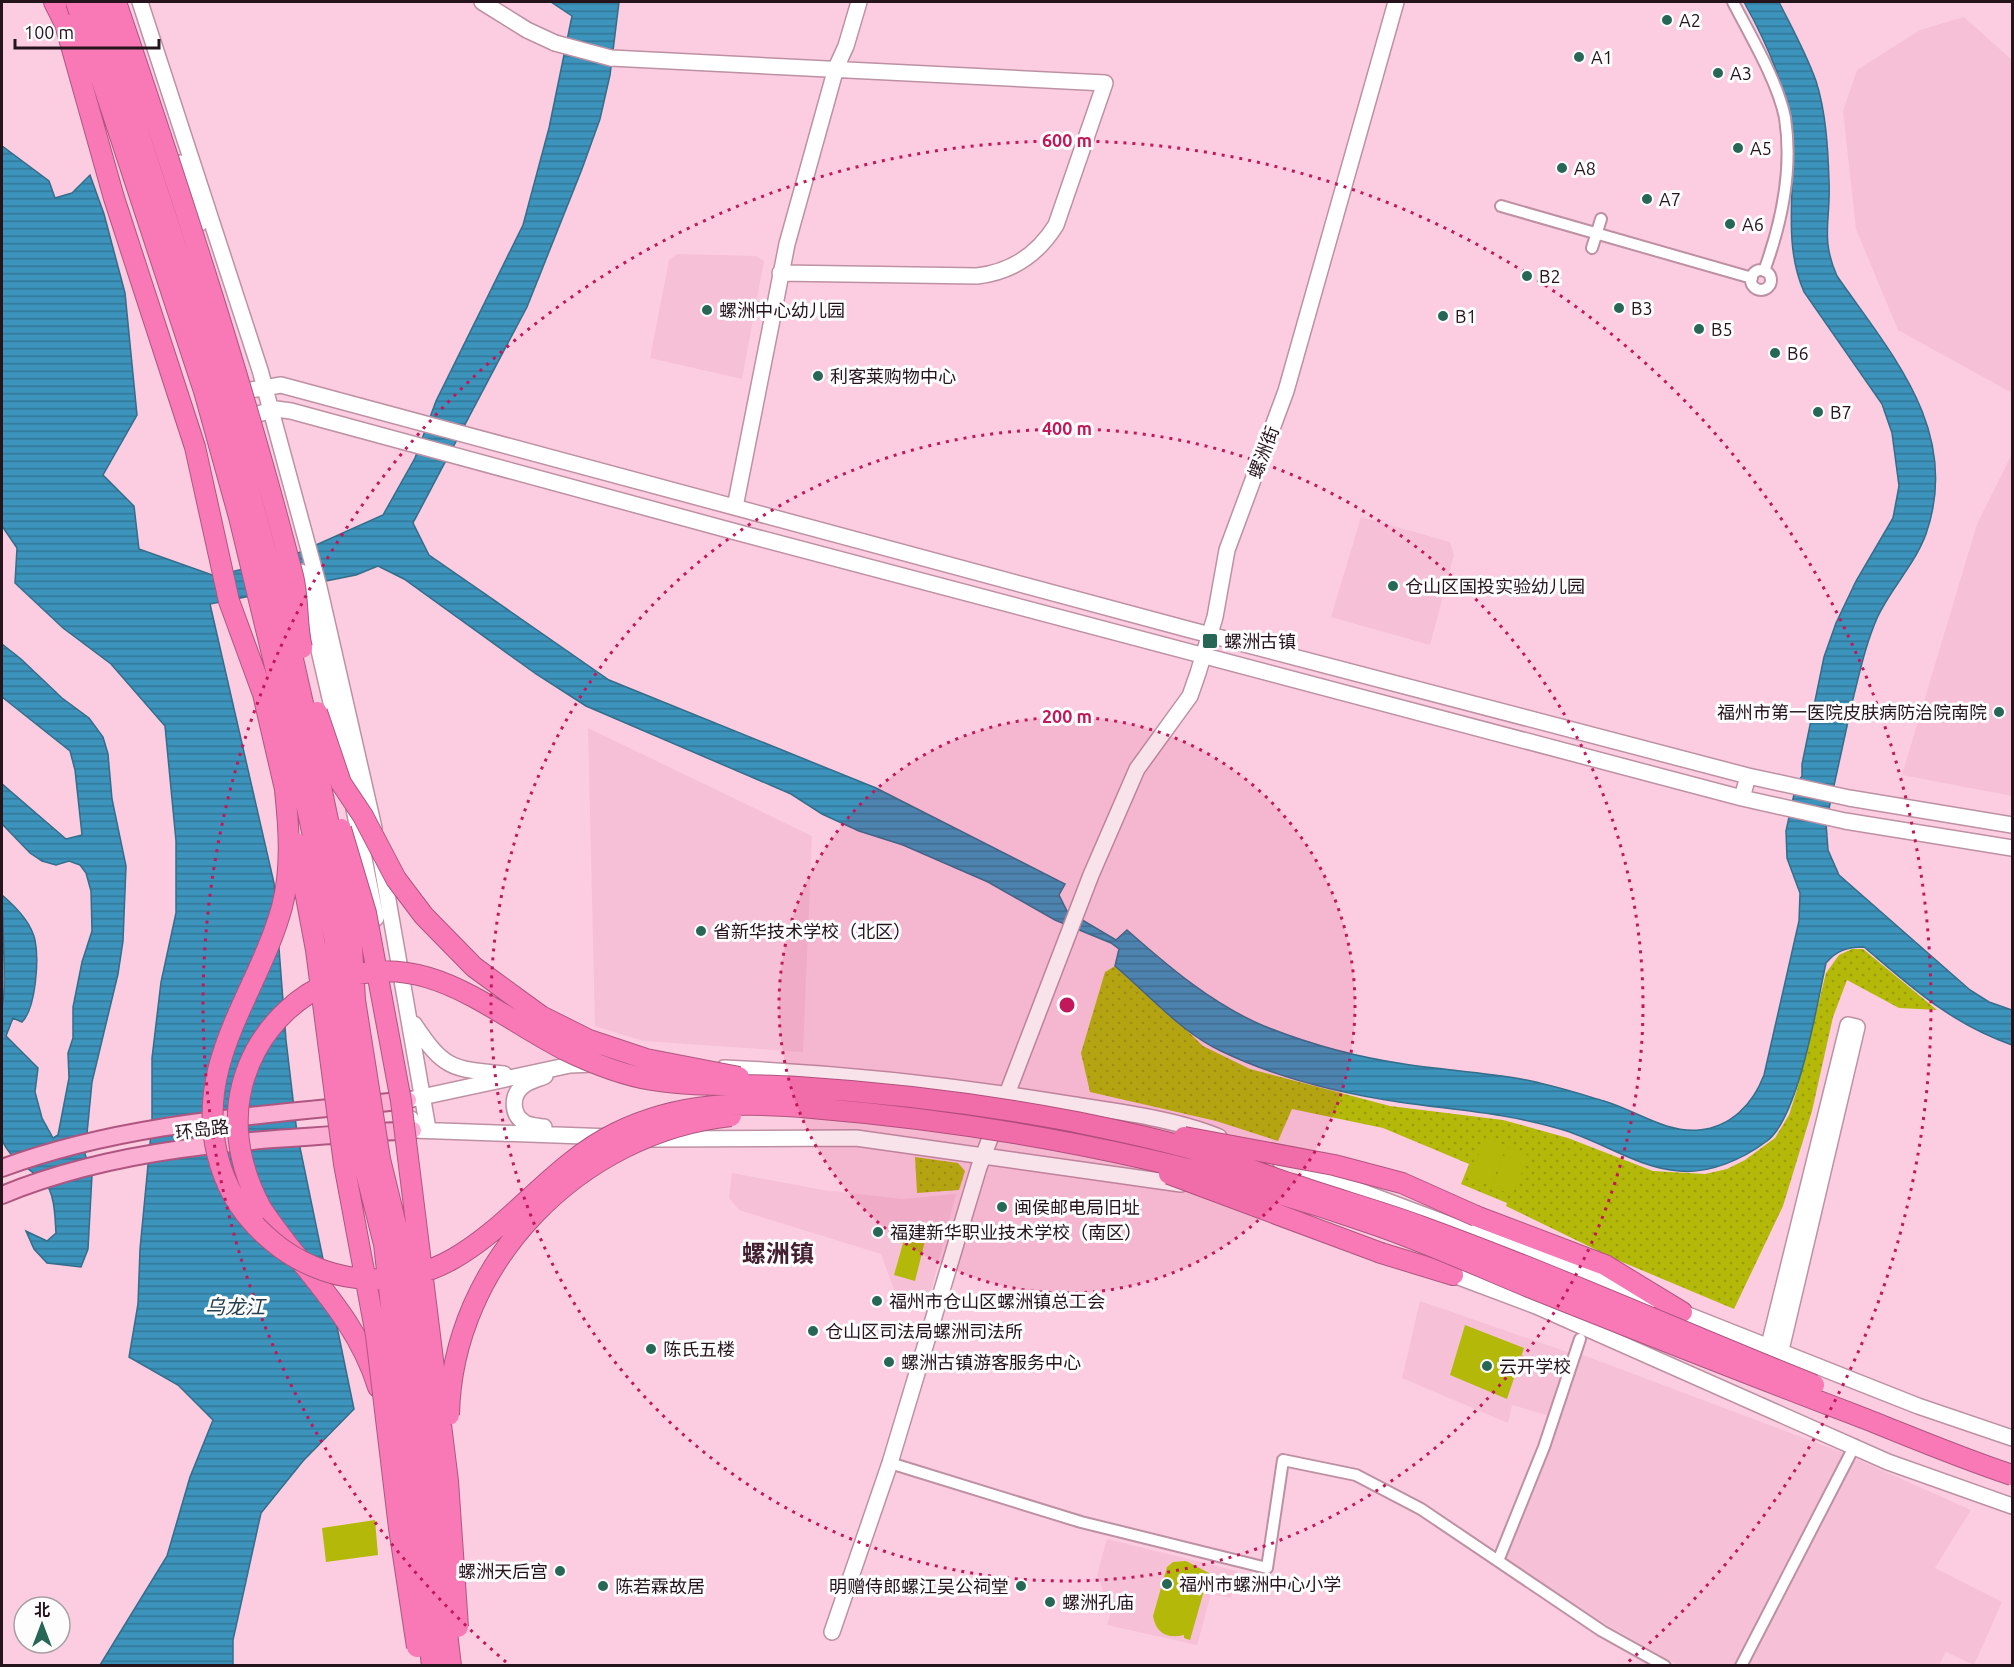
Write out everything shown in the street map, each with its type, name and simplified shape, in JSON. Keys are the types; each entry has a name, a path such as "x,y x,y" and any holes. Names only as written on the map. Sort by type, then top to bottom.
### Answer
{"highway":[{"path":"55,2 64,24 114,198 195,447 229,601 263,694 285,790 316,950 344,1164 376,1335 382,1403 420,1665"},
{"path":"76,2 204,391 239,517 298,763 335,941 338,1003 363,1161 384,1244 432,1665"},
{"path":"96,2 220,382 283,615 311,739 351,930 356,1011 381,1159 401,1245 451,1665"},
{"path":"116,2 201,260 242,393 294,579 301,644 341,827 366,912 395,1061 425,1275 448,1481 460,1665"},
{"path":"317,712 341,783 363,816 399,884 440,935 490,981 541,1016 617,1050 673,1065 792,1086 968,1102 1189,1148 1427,1228 1901,1421 2013,1461"},
{"path":"285,790 288,843 285,891 274,929 238,1010 220,1058 211,1112 213,1137 220,1167 235,1198 255,1225 284,1251 322,1270 344,1276 379,1279 412,1276 439,1266 465,1253 508,1219 558,1173 598,1142 654,1117 695,1107 742,1104 915,1118 1029,1134 1116,1152 1243,1183 1378,1226 1714,1361 2013,1475"},
{"path":"382,1403 366,1355 348,1320 276,1231 261,1208 251,1189 239,1152 238,1110 248,1067 265,1036 280,1018 305,995 357,974 404,971 458,988 563,1049 624,1073 700,1086 792,1086"},
{"path":"448,1481 450,1393 465,1327 499,1258 525,1224 558,1191 618,1150 671,1128 696,1122 761,1114 855,1113"},
{"path":"1115,1131 1147,1132 1229,1144 1334,1165 1402,1183 1476,1215 1605,1265 1682,1312"},
{"path":"1116,1152 1224,1197 1381,1253 1453,1275"}],"main road":[{"name":"环岛路","path":"2,1168 68,1146 118,1134 416,1099"},
{"name":"环岛路","path":"2,1195 79,1169 129,1159 300,1138 421,1130"}],"street":[{"path":"125,2 258,388"},
{"path":"140,2 258,388 313,589 389,898 411,1019 416,1099"},
{"path":"482,2 521,27 555,43 611,58 1106,83 1056,225 1042,245 1020,262 994,273 977,276 780,273"},
{"path":"735,507 780,273 836,68 846,46 859,2"},
{"name":"螺洲街","path":"832,1632 890,1463 945,1273 984,1156 1088,884 1137,769 1190,696 1211,634 1227,550 1286,391 1396,2"},
{"path":"1733,2 1766,67 1785,118 1787,182 1781,217 1764,271"},
{"path":"1501,206 1752,278"},
{"path":"1592,248 1601,219"},
{"path":"1752,278 1755,273 1764,271"},
{"path":"1752,278 1755,287 1767,288 1771,277 1764,271"},
{"path":"258,388 281,386 1748,776 1849,798 2013,825"},
{"path":"265,412 285,410 1742,798 1845,821 2013,848"},
{"path":"313,589 348,775 421,1130 682,1139 833,1137 1187,1185 1216,1192 1375,1244 1536,1306 1899,1466 2013,1506"},
{"path":"1742,798 1748,776"},
{"path":"411,1019 431,1050 447,1063 466,1071 516,1076"},
{"path":"1848,1025 1857,1028 1775,1348 1848,1025"},
{"path":"416,1099 570,1065 640,1062 803,1071 1009,1094 1113,1111 1206,1131 1338,1184 1682,1312 1918,1406 2013,1438"},
{"path":"570,1065 522,1086 515,1097 516,1111 525,1123 593,1136"},
{"path":"1498,1561 1545,1447 1580,1340"},
{"path":"1741,1665 1855,1446"},
{"path":"890,1463 1081,1522 1267,1568 1283,1460 1356,1475 1421,1509 1602,1631 1665,1665"}],"shaded area":[{"path":"1964,17 2012,60 2012,393 1898,330 1856,229 1843,111 1857,70 1920,30"},
{"name":"螺洲中心幼儿园","path":"677,254 756,256 764,261 742,379 650,358 669,260"},
{"path":"2012,454 2012,796 1902,775 1977,524"},
{"name":"仓山区国投实验幼儿园","path":"1361,517 1450,542 1454,555 1430,645 1331,617"},
{"name":"省新华技术学校（北区）","path":"588,728 812,836 803,1052 643,1041 595,1026"},
{"path":"1852,949 1863,949 1937,1010 1899,1008 1847,980 1833,1017 1812,1111 1783,1206 1734,1309 1615,1259 1506,1206 1507,1203 1461,1184 1469,1164 1383,1128 1292,1109 1278,1141 1216,1121 1090,1092 1081,1053 1105,972 1115,966 1155,999 1203,1046 1250,1069 1390,1106 1503,1120 1568,1138 1653,1171 1705,1174 1727,1169 1745,1160 1775,1138 1789,1115 1797,1090 1826,973 1839,955"},
{"path":"1486,1137 1507,1146 1490,1186 1469,1177"},
{"path":"1509,1147 1529,1156 1512,1195 1492,1186"},
{"path":"915,1157 958,1163 965,1171 959,1190 917,1193"},
{"name":"福建新华职业技术学校（南区）","path":"732,1173 823,1190 902,1199 956,1194 926,1310 898,1300 881,1254 739,1210 729,1198"},
{"path":"905,1236 925,1241 915,1281 894,1275"},
{"name":"云开学校","path":"1420,1301 1573,1354 1550,1416 1512,1405 1508,1423 1402,1378"},
{"path":"1465,1325 1524,1348 1507,1399 1450,1375"},
{"path":"1578,1353 1841,1452 1971,1510 1935,1568 2002,1602 1974,1665 1946,1652 1939,1665 1678,1665 1600,1621 1504,1558"},
{"path":"375,1520 378,1555 326,1562 322,1528"},
{"name":"福州市螺洲中心小学","path":"1107,1539 1237,1571 1231,1598 1211,1594 1197,1645 1107,1625 1111,1612 1097,1575"},
{"path":"1186,1561 1209,1573 1190,1640 1184,1638 1184,1635 1172,1636 1163,1633 1154,1622 1153,1616 1167,1567 1173,1562"}],"water":[{"name":"乌龙江","path":"551,2 619,2 610,75 600,119 527,307 413,523 429,555 609,680 876,788 1065,884 1059,895 1067,911 1116,940 1127,930 1175,971 1209,996 1264,1026 1298,1039 1368,1058 1542,1083 1616,1105 1662,1125 1699,1130 1711,1128 1731,1119 1754,1095 1764,1075 1799,921 1800,893 1787,858 1786,831 1796,785 1802,776 1802,764 1824,657 1836,623 1856,581 1893,518 1899,486 1892,433 1882,404 1804,292 1798,274 1791,219 1793,162 1790,124 1776,70 1744,2 1779,2 1812,71 1822,105 1829,169 1827,229 1832,263 1837,276 1879,335 1915,396 1928,428 1935,461 1935,497 1926,534 1916,555 1878,616 1869,638 1851,707 1826,823 1828,850 1839,875 1970,990 1989,1002 2012,1010 2012,1045 1951,1015 1916,991 1864,947 1858,947 1839,952 1826,963 1805,1058 1788,1109 1778,1128 1758,1148 1714,1168 1691,1171 1663,1169 1648,1165 1575,1134 1540,1124 1331,1089 1263,1069 1221,1051 1193,1034 1115,966 1119,949 1111,943 1055,920 988,882 903,845 859,831 822,814 791,794 586,706 536,674 404,579 378,566 356,575 210,604 274,883 286,1040 297,1133 354,1409 303,1461 261,1513 233,1640 233,1665 100,1665 167,1556 190,1477 213,1420 178,1385 129,1357 138,1304 140,1249 152,1123 152,1058 161,982 176,913 176,841 165,726 111,664 63,628 15,583 17,548 2,526 2,146 49,181 55,198 72,193 90,175 104,214 125,293 137,415 103,475 134,506 139,549 215,576 287,558 383,515 415,458 436,401 523,225 549,128 572,16"},
{"path":"2,644 62,698 89,718 103,737 108,754 112,799 126,866 123,941 118,974 92,1082 85,1154 92,1175 88,1249 81,1267 47,1263 34,1249 26,1231 47,1241 56,1233 51,1193 39,1177 10,1153 2,1140 4,972 2,895 17,909 30,927 35,940 37,959 33,995 27,1015 22,1022 13,1018 6,1036 38,1068 35,1092 42,1118 53,1138 58,1135 69,1078 68,1053 73,1038 73,1007 82,962 92,931 91,891 86,873 80,865 69,861 56,865 42,861 30,853 2,824 2,784 66,839 82,835 75,770 70,751 2,697"}],"place":[{"name":"A2","path":"1667,20"},
{"name":"A1","path":"1579,57"},
{"name":"A3","path":"1718,73"},
{"name":"A5","path":"1738,148"},
{"name":"A8","path":"1562,168"},
{"name":"A7","path":"1647,199"},
{"name":"A6","path":"1730,224"},
{"name":"B2","path":"1527,276"},
{"name":"B3","path":"1619,308"},
{"name":"螺洲中心幼儿园","path":"707,310"},
{"name":"B1","path":"1443,316"},
{"name":"B5","path":"1699,329"},
{"name":"B6","path":"1775,353"},
{"name":"利客莱购物中心","path":"818,376"},
{"name":"B7","path":"1818,412"},
{"name":"仓山区国投实验幼儿园","path":"1393,586"},
{"name":"螺洲古镇","path":"1210,641"},
{"name":"福州市第一医院皮肤病防治院南院","path":"1999,712"},
{"name":"省新华技术学校（北区）","path":"701,931"},
{"name":"闽侯邮电局旧址","path":"1002,1207"},
{"name":"福建新华职业技术学校（南区）","path":"878,1232"},
{"name":"福州市仓山区螺洲镇总工会","path":"877,1301"},
{"name":"仓山区司法局螺洲司法所","path":"813,1331"},
{"name":"陈氏五楼","path":"651,1349"},
{"name":"螺洲古镇游客服务中心","path":"889,1362"},
{"name":"云开学校","path":"1487,1366"},
{"name":"螺洲天后宫","path":"560,1571"},
{"name":"福州市螺洲中心小学","path":"1167,1584"},
{"name":"陈若霖故居","path":"603,1586"},
{"name":"明赠侍郎螺江吴公祠堂","path":"1021,1586"},
{"name":"螺洲孔庙","path":"1050,1602"}],"district":[{"name":"螺洲镇","path":"778,1253"}]}
